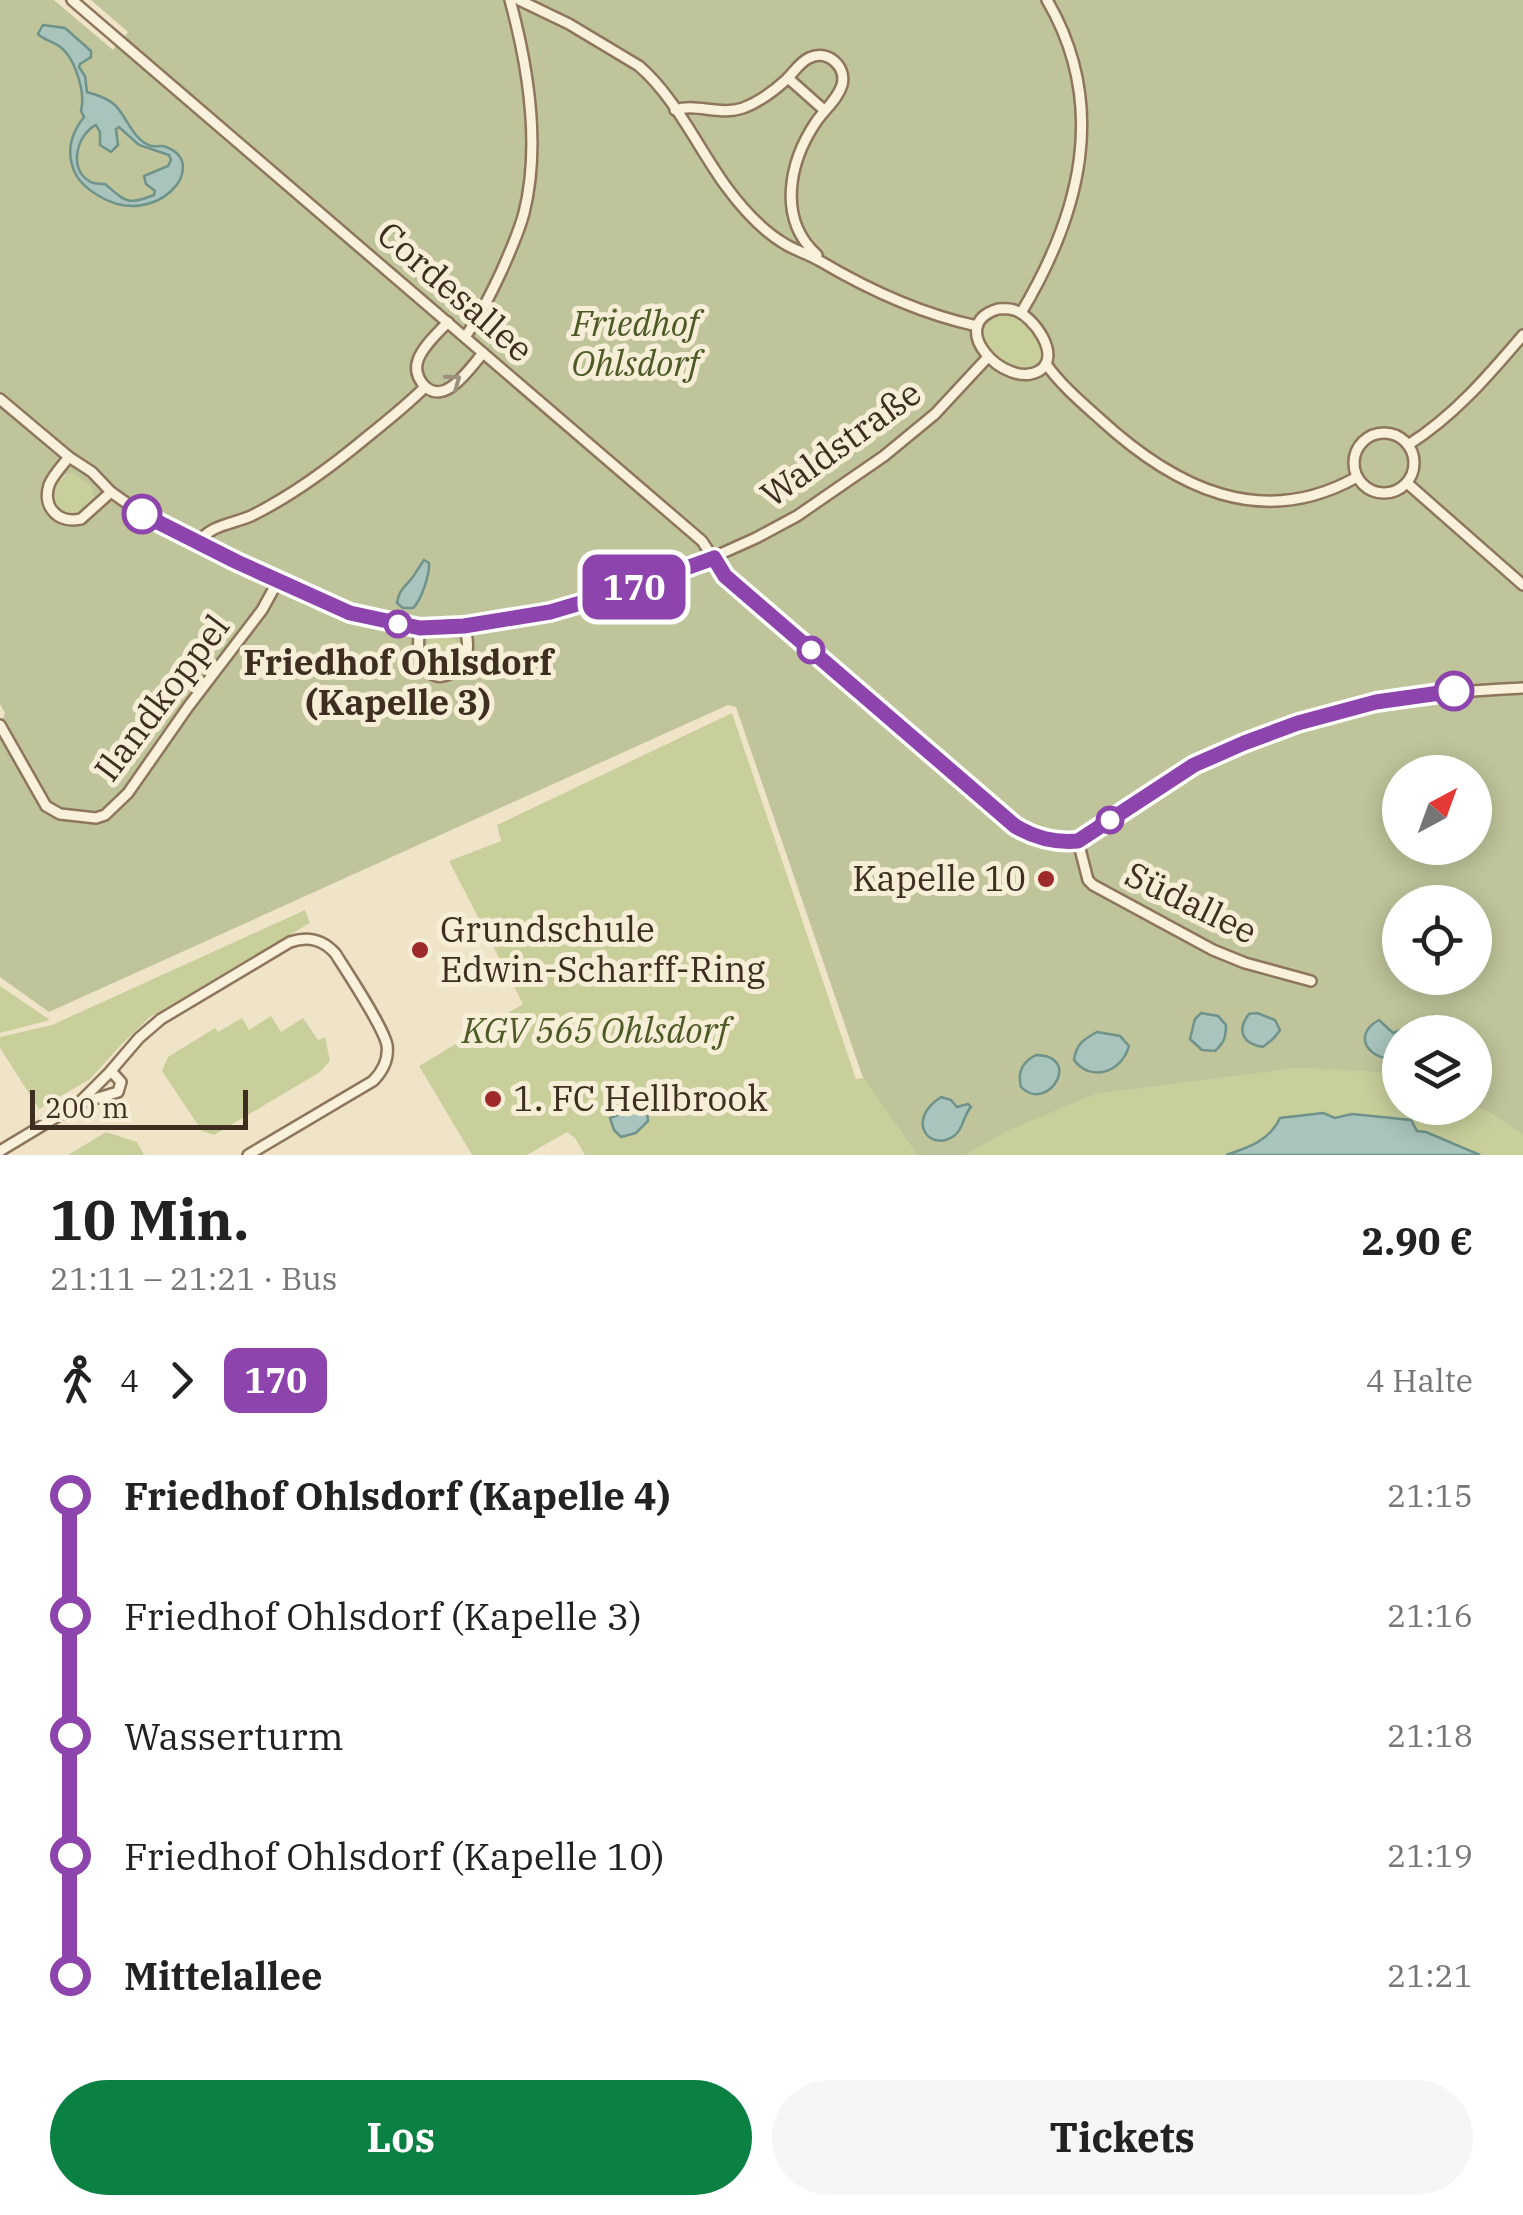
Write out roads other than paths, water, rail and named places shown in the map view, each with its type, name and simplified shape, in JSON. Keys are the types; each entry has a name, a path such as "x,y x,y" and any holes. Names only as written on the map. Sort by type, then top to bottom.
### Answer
{"street":[{"name":"Cordesallee","path":"72,0 702,541 725,576 1015,826 1043,839 1078,841"},
{"path":"465,337 508,257 526,203 530,94 510,0"},
{"path":"519,0 639,66 675,110 726,186 760,225 782,242 826,264"},
{"path":"1021,313 1056,246 1075,192 1081,154 1080,91 1075,66 1047,0"},
{"path":"675,110 738,110 755,103 809,58 824,56 835,61 842,71 843,83 801,150 792,182 790,206 797,227 811,250 840,274 898,301 976,326"},
{"path":"788,78 824,110"},
{"path":"1046,364 1036,372 1001,367 980,344 976,326 990,312 1007,308 1021,313 1043,337 1046,364 1064,386 1119,436 1163,468 1200,488 1241,499 1293,500 1357,477"},
{"path":"448,322 417,362 419,380 426,387 433,391 450,389 483,353"},
{"path":"1408,445 1452,412 1523,335"},
{"name":"Waldstraße","path":"464,626 550,612 625,590 714,558 797,516 872,465 935,414 988,357"},
{"path":"200,542 210,530 248,518 336,464 426,387"},
{"path":"0,399 142,514 237,562 361,617 420,628 464,626 468,646 454,674 436,676 421,663 420,628"},
{"path":"1390,434 1408,445 1414,464 1407,483 1400,489 1384,494 1368,489 1357,477 1357,450 1370,436 1390,434"},
{"path":"69,457 49,487 47,498 55,515 65,520 82,519 111,492"},
{"path":"1407,483 1523,584"},
{"name":"Ilandkoppel","path":"0,725 46,806 60,814 96,818 105,815 128,793 262,610 278,581"},
{"path":"1078,841 1194,765 1298,723 1376,702 1454,691 1523,688"},
{"name":"Südallee","path":"1078,841 1088,880 1093,885 1213,950 1310,981"},
{"path":"0,1152 78,1104 146,1031 176,1009 290,942 305,938 323,943 337,956 382,1033 387,1047 384,1066 373,1081 248,1155"},
{"path":"78,1104 118,1092 120,1082 111,1071"}],"water":[{"path":"43,25 65,28 91,51 91,57 79,67 87,92 115,105 145,143 166,147 179,155 183,167 171,191 140,206 120,205 99,196 80,181 70,154 73,134 84,117 78,76 65,51 38,34","holes":["96,125 100,145 111,152 118,145 119,127 139,145 169,155 168,166 144,176 154,195 127,200 105,184 82,176 77,160 80,144 89,129"]},
{"path":"424,560 429,568 422,594 413,608 403,608 397,603 400,593"},
{"path":"1201,1013 1218,1016 1226,1025 1224,1040 1215,1051 1202,1050 1190,1039 1195,1019"},
{"path":"1249,1014 1275,1020 1280,1030 1263,1047 1246,1040 1242,1031"},
{"path":"1379,1020 1382,1023 1382,1057 1373,1053 1365,1041 1370,1026"},
{"path":"1097,1032 1120,1036 1129,1046 1113,1068 1097,1073 1074,1060 1081,1043"},
{"path":"1036,1055 1058,1064 1056,1082 1041,1094 1031,1093 1020,1082 1022,1068"},
{"path":"941,1097 957,1107 971,1107 954,1136 936,1140 925,1132 924,1115"},
{"path":"638,1107 647,1110 648,1121 636,1133 621,1137 610,1118"},
{"path":"1323,1113 1335,1118 1352,1114 1382,1117 1382,1125 1414,1125 1417,1131 1480,1155 1226,1155 1264,1138 1280,1118"}],"place":[{"name":"Friedhof Ohlsdorf (Kapelle 3)","path":"398,624"},
{"name":"Kapelle 10","path":"1046,879"},
{"name":"Grundschule Edwin-Scharff-Ring","path":"420,950"},
{"name":"1. FC Hellbrook","path":"493,1099"}],"park label":[{"name":"Friedhof Ohlsdorf","path":"635,344"},
{"name":"KGV 565 Ohlsdorf","path":"595,1031"}]}
